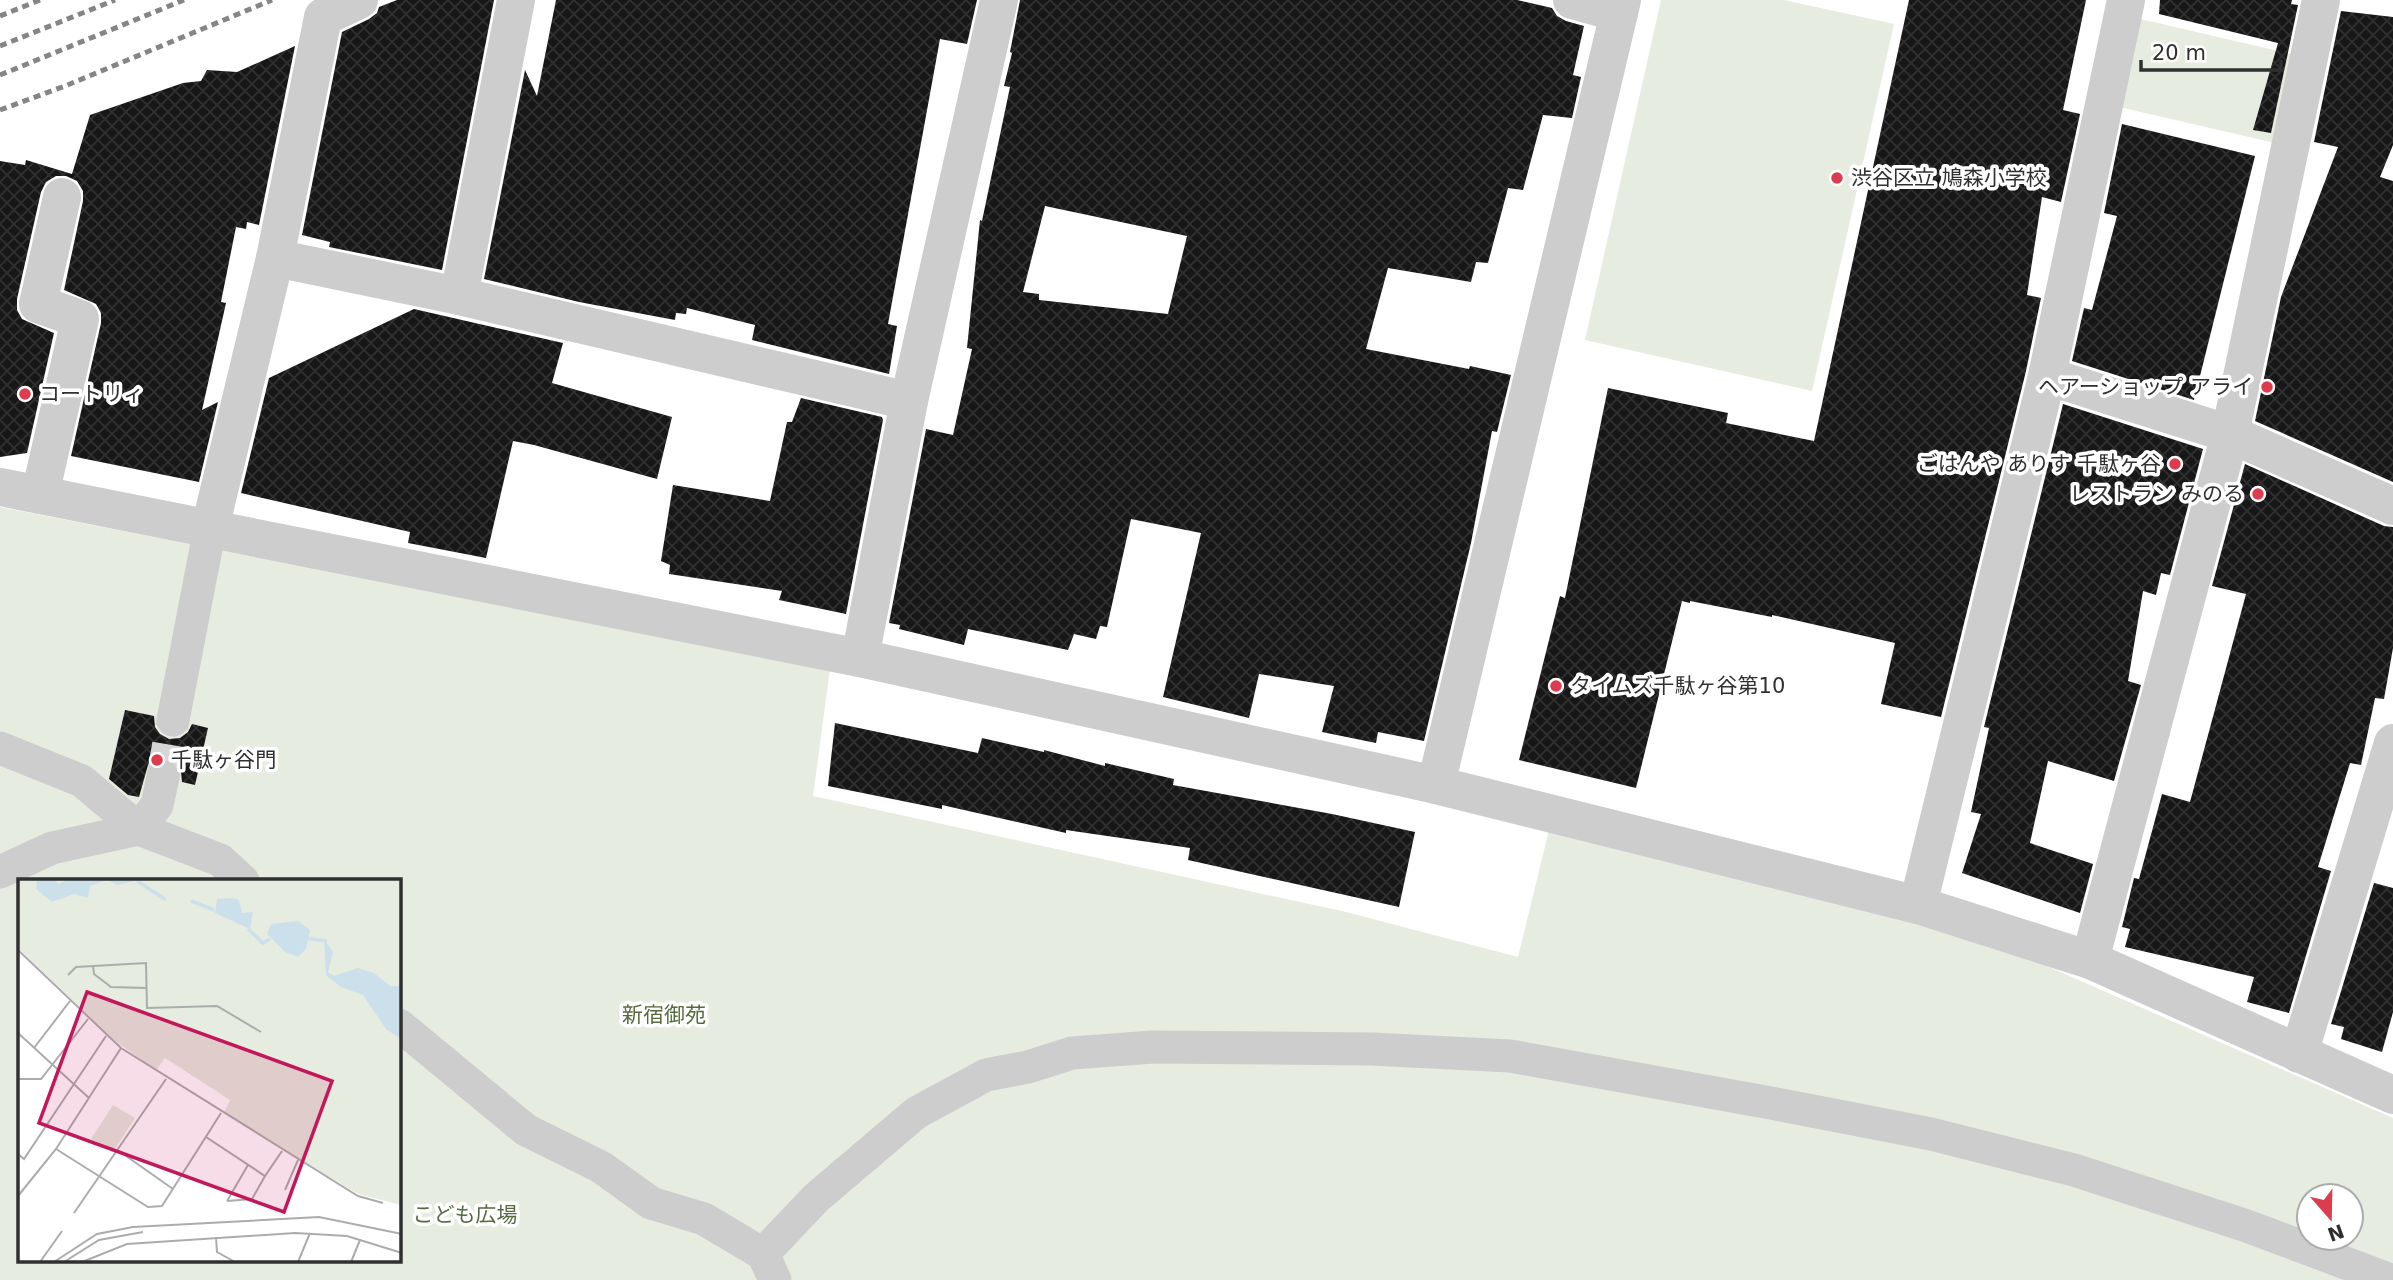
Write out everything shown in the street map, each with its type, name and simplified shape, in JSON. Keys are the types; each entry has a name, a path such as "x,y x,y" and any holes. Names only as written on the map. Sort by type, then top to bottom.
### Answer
{"street":[{"path":"173,720 210,528 275,258 323,17 359,0"},
{"path":"459,296 516,0"},
{"path":"860,658 909,401 999,0"},
{"path":"1436,785 1620,7 1572,0"},
{"path":"1918,905 2047,376 2126,0"},
{"path":"2090,960 2230,434 2321,0"},
{"path":"40,495 80,319 38,304 62,197"},
{"path":"275,258 459,296 909,401"},
{"path":"2047,376 2230,434 2393,506"},
{"path":"0,487 860,658 1436,785 1918,905 2090,960 2393,1095"},
{"path":"2299,1054 2393,743"},
{"path":"0,748 82,781 139,829 220,860 241,879"},
{"path":"0,872 52,848 139,829 158,805 163,777"},
{"path":"401,1027 526,1130 601,1167 651,1203 704,1219 769,1267 816,1198 916,1113 986,1075 1028,1067 1072,1053 1153,1047 1372,1049 1510,1056 1771,1103 1931,1134 2074,1170 2244,1225 2391,1280"}],"green space":[{"path":"1661,0 1784,0 1894,24 1812,391 1585,340"},
{"path":"2136,18 2295,55 2275,143 2115,106"},
{"name":"新宿御苑","path":"0,507 830,669 813,796 1346,912 1518,957 1550,826 1794,887 2008,949 2393,1118 2393,1280 0,1280"}],"building":[{"path":"397,0 494,0 442,270 329,247 330,242 302,235 342,32 369,19 377,13 379,7"},
{"path":"556,0 977,0 967,44 940,39 888,324 897,326 889,374 752,340 755,325 687,308 686,314 676,313 675,320 579,302 484,279 525,70 537,96"},
{"path":"1020,0 1517,0 1552,8 1557,16 1584,26 1573,75 1581,77 1572,118 1543,115 1523,190 1508,188 1488,263 1476,262 1471,282 1388,268 1366,349 1511,375 1497,432 1492,431 1471,543 1424,741 1378,732 1376,743 1322,732 1334,686 1259,674 1249,718 1163,697 1201,533 1131,519 1107,627 1100,626 1096,639 1074,634 1068,650 968,629 964,645 899,629 900,625 889,623 926,429 953,435 972,349 967,348 980,220 982,221 1010,87 1004,86 1012,53 1010,52","holes":["1045,206 1187,236 1168,314 1039,300 1039,294 1023,292"]},
{"path":"1909,0 2086,0 2063,110 2080,114 2061,202 2042,197 2027,295 2041,298 2026,371 1941,717 1881,704 1895,643 1772,615 1682,601 1636,788 1519,760 1560,596 1565,598 1608,388 1728,413 1726,423 1814,441"},
{"path":"2160,0 2292,0 2291,4 2298,5 2271,133 2253,130 2278,43 2159,14"},
{"path":"2341,11 2393,17 2393,145 2380,177 2393,181 2393,482 2255,421 2281,297 2338,147 2314,142"},
{"path":"295,46 259,225 247,222 246,229 236,227 221,302 226,303 202,410 218,402 199,482 71,456 101,313 96,304 64,290 83,201 83,191 77,181 66,176 56,176 46,182 41,192 17,299 17,310 22,319 54,333 27,453 0,457 0,161 25,165 26,160 72,174 90,115 183,83 201,81 207,70 237,72"},
{"path":"2122,124 2255,156 2194,400 2072,361 2084,308 2092,310 2117,216 2104,213"},
{"path":"414,309 563,343 552,383 672,417 657,479 513,441 486,558 408,543 410,532 241,493 269,378"},
{"path":"801,398 882,417 883,420 846,614 779,600 782,591 669,574 670,565 661,561 673,485 770,501 787,422 792,422"},
{"path":"2063,404 2203,449 2170,575 2161,573 2156,595 2143,591 2128,681 2141,685 2114,781 2048,761 2030,843 2093,864 2080,913 1962,873 1981,814 1971,812 1989,728 1984,727"},
{"path":"2245,464 2384,526 2393,527 2393,648 2384,699 2375,698 2361,765 2350,763 2318,867 2331,871 2289,1013 2247,1002 2254,977 2125,947 2130,929 2122,927 2134,878 2139,879 2162,794 2190,802 2246,594 2212,586"},
{"name":"千駄ヶ谷門","path":"125,710 154,716 155,727 169,739 180,738 188,732 192,724 208,728 195,785 182,782 176,763 166,758 156,759 148,765 139,797 128,795 109,779"},
{"path":"835,723 978,753 982,738 1174,779 1173,785 1415,832 1399,907 1188,860 1190,848 1066,830 1066,833 942,805 942,809 828,786"},
{"path":"2374,883 2393,888 2393,1012 2382,1052 2341,1039 2344,1027 2331,1024"}],"tunnel":[{"path":"163,777 173,720"}],"railway":[{"path":"0,16 40,0"},
{"path":"0,46 115,0"},
{"path":"0,75 184,0"},
{"path":"0,110 65,86 272,0"}],"place":[{"name":"渋谷区立 鳩森小学校","path":"1837,178"},
{"name":"ヘアーショップ アライ","path":"2267,387"},
{"name":"コートリィ","path":"25,394"},
{"name":"ごはんや ありす 千駄ヶ谷","path":"2175,464"},
{"name":"レストラン みのる","path":"2258,494"},
{"name":"タイムズ千駄ヶ谷第10","path":"1556,686"},
{"name":"千駄ヶ谷門","path":"157,760"}],"park label":[{"name":"こども広場","path":"465,1215"}]}
